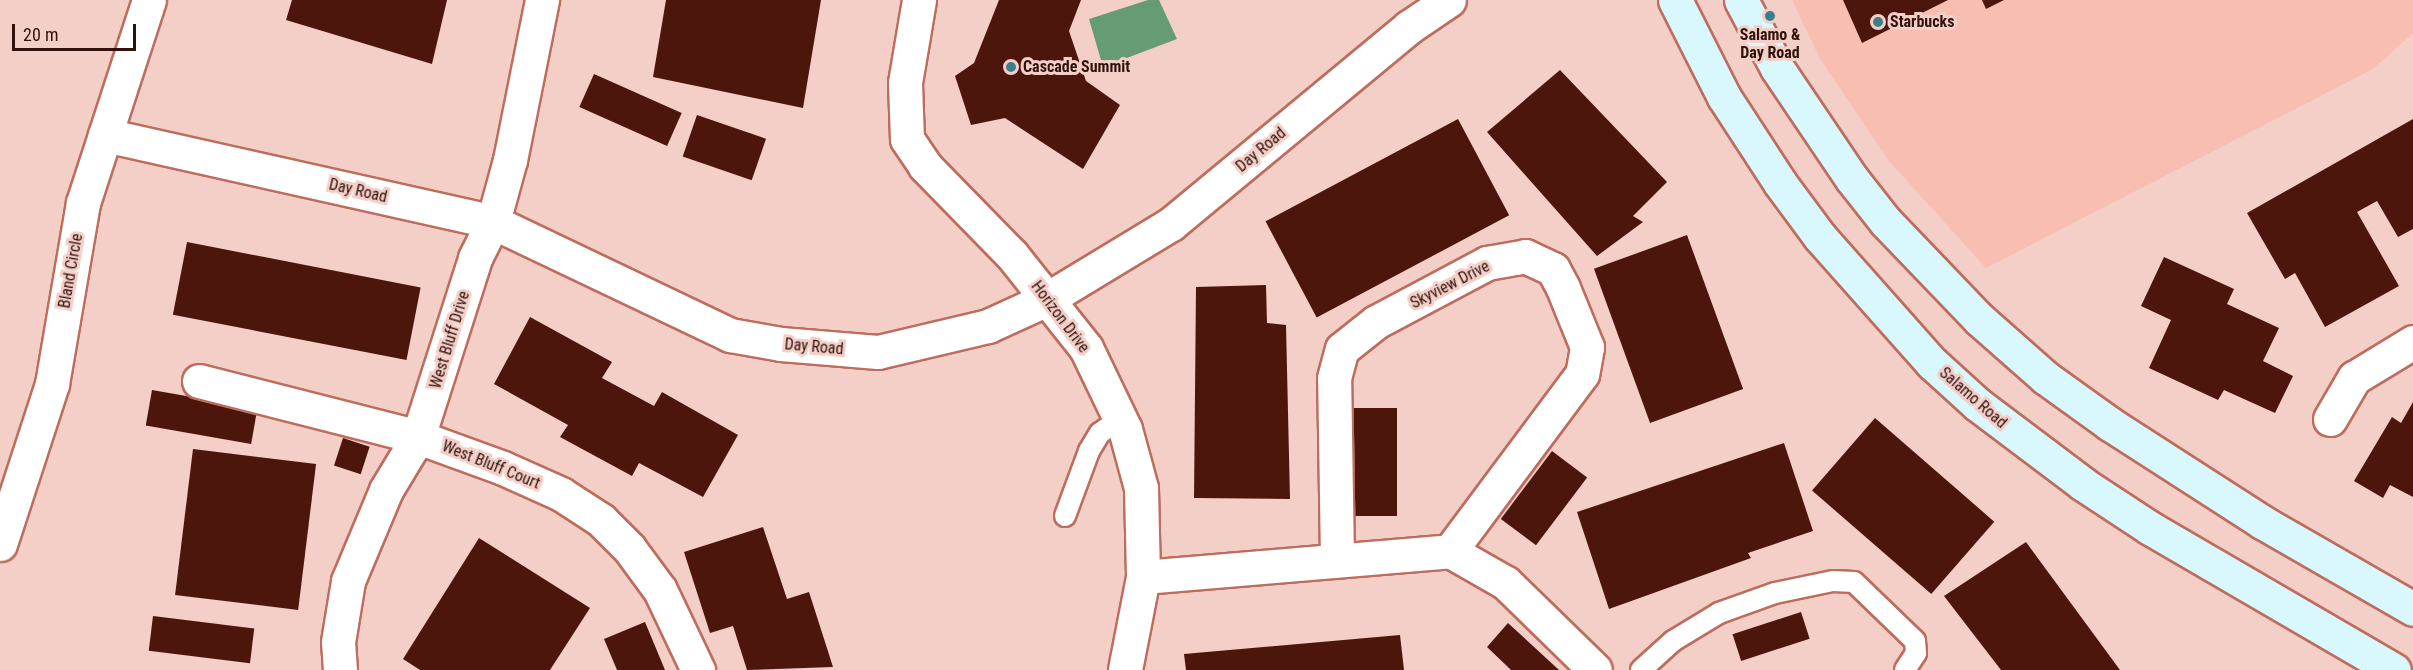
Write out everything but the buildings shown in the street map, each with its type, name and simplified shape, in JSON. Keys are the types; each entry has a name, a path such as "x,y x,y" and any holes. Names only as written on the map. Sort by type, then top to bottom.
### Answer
{"main road":[{"name":"Salamo Road","path":"1676,0 1724,97 1780,183 1820,237 1932,363 1977,404 2092,490 2150,528 2394,670"},
{"path":"1741,0 1776,68 1852,179 1885,221 1979,319 2046,378 2110,424 2262,522 2413,609"}],"street":[{"name":"Bland Circle","path":"0,544 52,384 83,203 149,0"},
{"name":"West Bluff Drive","path":"340,670 338,642 348,581 386,490 418,437 475,258 492,222 510,160 542,0"},
{"name":"Horizon Drive","path":"919,0 905,83 907,139 925,166 1012,255 1086,348 1120,420 1141,488 1143,577 1125,670"},
{"name":"Day Road","path":"105,135 492,222 730,335 781,344 878,352 988,326 1047,298 1171,224 1409,27 1449,0"},
{"name":"Skyview Drive","path":"1337,560 1334,378 1342,349 1376,322 1487,263 1525,256 1553,269 1563,288 1587,347 1582,374 1450,551"},
{"path":"2330,419 2354,378 2413,342"},
{"name":"West Bluff Court","path":"199,381 418,437 512,472 561,494 601,520 629,548 660,590 699,670"},
{"path":"1143,577 1450,551 1506,583 1595,670"}],"lane":[{"path":"1065,516 1089,451 1100,433 1120,420"},
{"path":"1641,670 1673,641 1719,613 1775,593 1833,581 1854,582 1915,641 1916,653 1905,670"}],"shaded area":[{"path":"1148,0 1159,0 1177,39 1103,67 1089,19"},
{"path":"1792,0 2413,0 2413,33 2373,69 1986,268 1889,161 1820,59"}],"place":[{"name":"Salamo & Day Road","path":"1770,16"},
{"name":"Starbucks","path":"1878,22"},
{"name":"Cascade Summit","path":"1011,67"}]}
